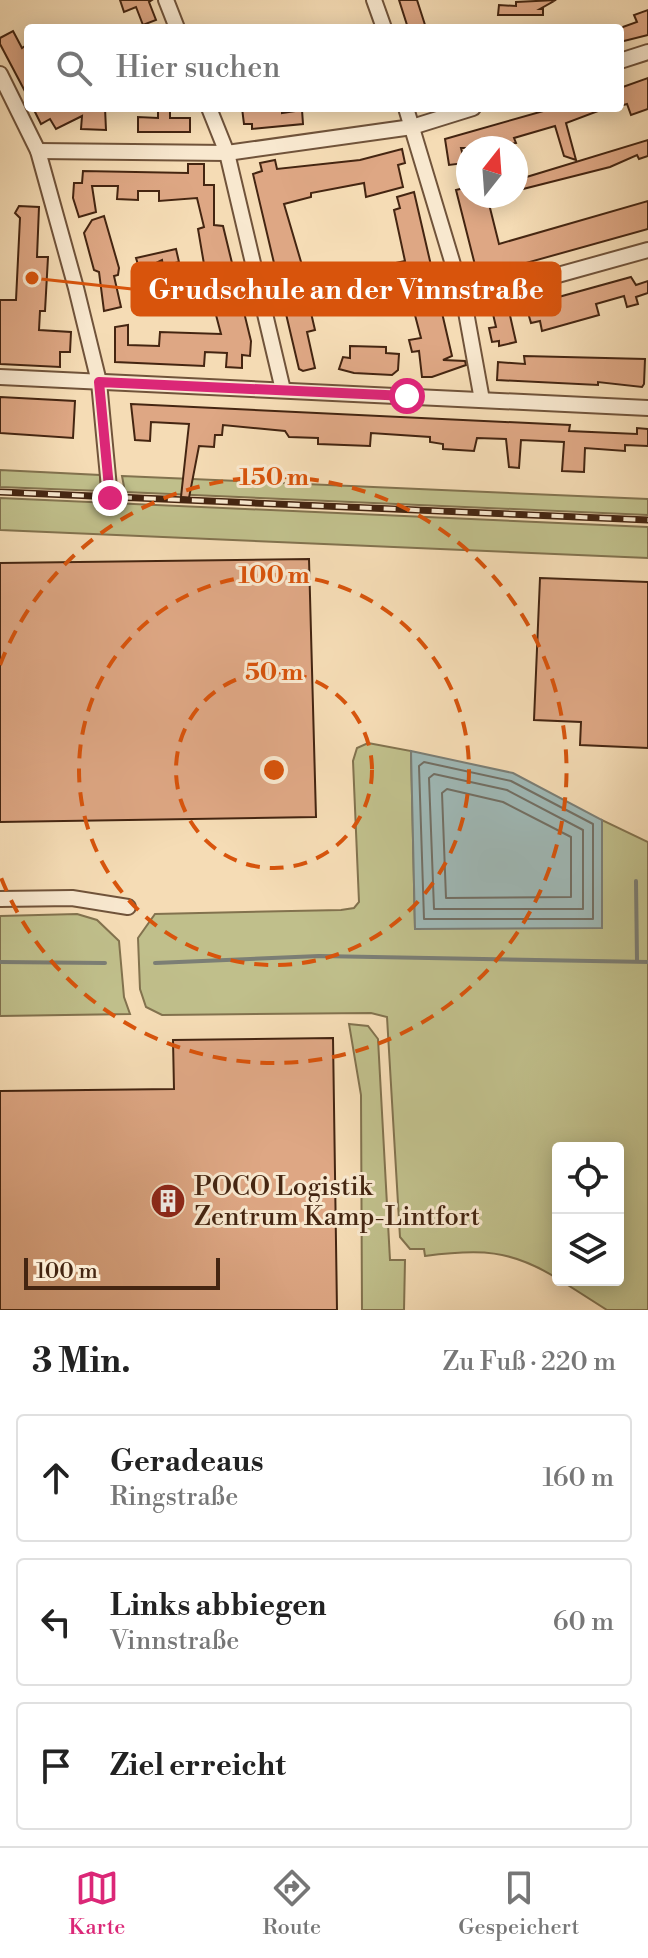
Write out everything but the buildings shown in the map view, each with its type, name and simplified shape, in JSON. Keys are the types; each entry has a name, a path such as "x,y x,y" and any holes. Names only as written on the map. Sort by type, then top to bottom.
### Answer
{"street":[{"path":"166,0 175,24"},
{"path":"374,0 383,24"},
{"path":"624,60 648,52"},
{"path":"0,74 38,151 99,382 110,498"},
{"path":"211,112 227,153 283,390"},
{"path":"407,112 464,301 482,400"},
{"path":"38,151 227,153 412,127 460,112"},
{"path":"464,301 648,250"},
{"path":"0,377 648,408"},
{"path":"0,899 72,898 128,907"}],"shaded area":[{"path":"0,470 100,475 101,491 0,487"},
{"path":"122,476 648,499 648,515 125,492"},
{"path":"0,498 648,527 648,558 0,530"},
{"path":"368,743 411,751 415,928 602,928 602,820 648,842 648,1310 607,1310 569,1286 624,1286 624,1142 552,1142 552,1275 525,1262 494,1254 462,1252 425,1256 424,1249 410,1249 400,1237 387,1017 371,1013 162,1015 146,1007 140,989 138,938 155,914 341,910 354,908 359,902 353,761 357,748"},
{"path":"77,914 97,920 119,941 124,997 130,1014 0,1016 0,916"},
{"path":"349,1024 368,1026 378,1039 390,1260 405,1260 404,1310 362,1310 361,1095"}],"water":[{"path":"411,751 513,773 602,820 602,928 415,929"}],"waterway":[{"path":"636,881 637,961"},
{"path":"155,963 319,956 648,962"},
{"path":"0,962 105,963"}],"railway":[{"path":"0,492 648,520"}],"place":[{"name":"Grudschule an der Vinnstraße","path":"32,278"},
{"name":"POCO Logistik Zentrum Kamp-Lintfort","path":"168,1201"}],"route":[{"path":"110,498 99,382 407,396"}]}
